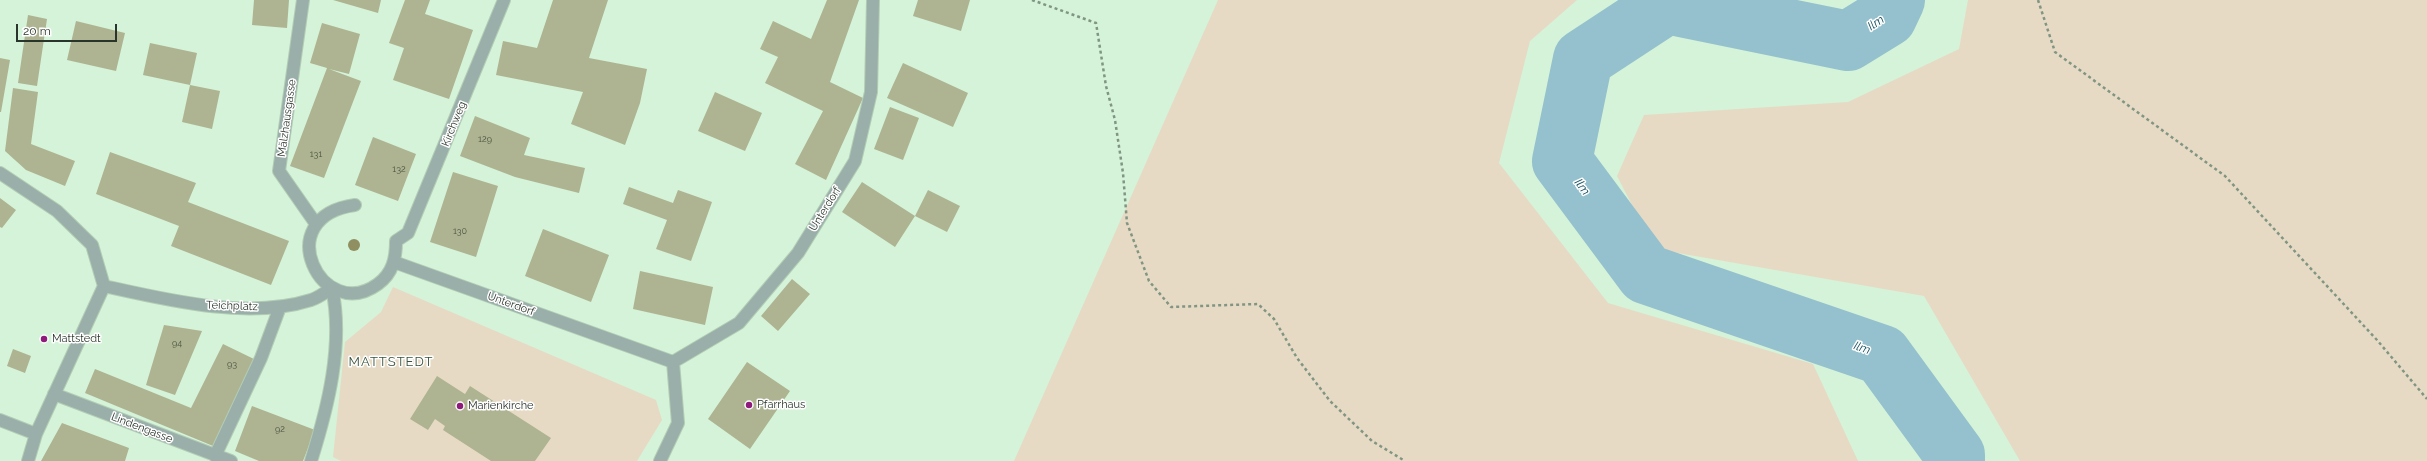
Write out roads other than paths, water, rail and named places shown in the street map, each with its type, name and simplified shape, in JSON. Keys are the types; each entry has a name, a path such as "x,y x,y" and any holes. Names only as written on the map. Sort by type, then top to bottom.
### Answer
{"street":[{"name":"Mälzhausgasse","path":"303,0 279,172 316,224"},
{"name":"Kirchweg","path":"394,262 396,241 408,233 504,0"},
{"name":"Unterdorf","path":"394,262 673,362 739,323 798,253 855,161 871,92 873,0"},
{"path":"0,173 57,211 92,245 104,286 36,434 28,461"},
{"path":"355,205 340,207 327,213 316,224 310,238 308,252 312,267 321,280 332,288 345,292 359,292 373,288 384,280 394,262"},
{"name":"Teichplatz","path":"104,286 213,307 280,307 312,300 332,288"},
{"path":"311,461 324,418 333,365 337,309 332,288"},
{"path":"215,456 261,358 280,307"},
{"path":"660,461 678,423 673,362"},
{"name":"Lindengasse","path":"54,394 231,461"},
{"path":"0,420 36,434"}],"waterway":[{"name":"Ilm","path":"1895,0 1887,17 1848,41 1667,4 1583,59 1562,161 1646,274 1882,355 1955,455 1955,461"}],"place":[{"name":"Mattstedt","path":"44,339"},
{"name":"Pfarrhaus","path":"749,405"},
{"name":"Marienkirche","path":"460,406"}],"district":[{"name":"MATTSTEDT","path":"391,362"}]}
